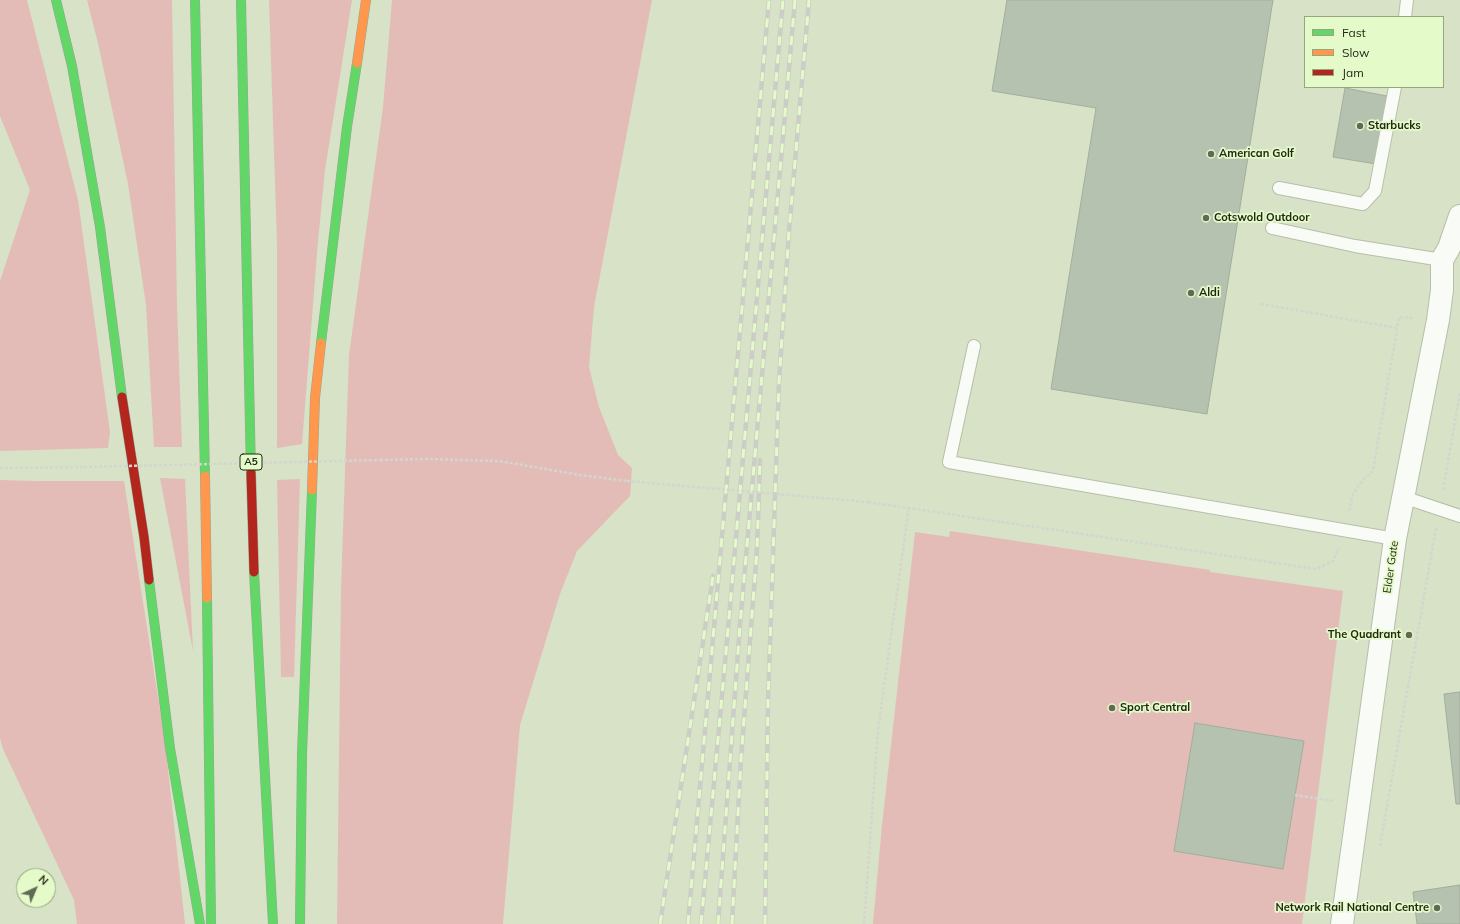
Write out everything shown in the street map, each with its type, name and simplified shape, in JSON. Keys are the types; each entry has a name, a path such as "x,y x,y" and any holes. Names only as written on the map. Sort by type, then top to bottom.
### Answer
{"highway":[{"path":"56,0 72,66 100,227 124,412 144,537 170,748 200,924"},
{"path":"195,0 207,594 211,924"},
{"name":"A5","path":"241,0 254,588 273,924"},
{"path":"300,924 302,754 315,398 347,127 366,0"}],"street":[{"name":"Elder Gate","path":"1342,924 1395,539 1438,320 1442,290 1442,260 1449,248 1460,216"}],"lane":[{"path":"1405,16 1407,0"},
{"path":"1279,188 1363,204 1375,191 1394,88"},
{"path":"1272,228 1355,246 1442,260"},
{"path":"974,346 949,462 1395,539"},
{"path":"1404,497 1460,516"}],"path":[{"path":"1261,304 1397,328"},
{"path":"1379,848 1460,393"},
{"path":"0,468 427,459 499,461 580,475 627,481 868,502"},
{"path":"864,924 878,730 909,507"},
{"path":"1295,795 1358,804"}],"shaded area":[{"path":"0,0 27,0 78,200 110,432 108,448 0,451 0,281 30,190 0,116"},
{"path":"87,0 172,0 177,306 182,447 154,447 146,305 128,184 98,43"},
{"path":"269,0 352,0 325,170 302,444 277,448 277,244"},
{"path":"392,0 652,0 594,307 589,367 599,407 618,455 632,468 630,496 577,551 560,594 520,725 503,924 337,924 341,588 349,355 383,107"},
{"path":"160,478 185,479 193,651"},
{"path":"300,479 294,677 281,677 277,480"},
{"path":"0,480 124,481 165,742 185,924 77,924 74,900 3,749 0,738"},
{"name":"Sport Central","path":"950,531 1210,570 1210,572 1343,591 1302,924 873,924 882,825 915,532 949,537"}],"building":[{"path":"1007,0 1273,0 1207,414 1051,389 1096,108 992,91"},
{"name":"Starbucks","path":"1345,88 1387,96 1376,164 1333,157"},
{"path":"1460,692 1460,804 1456,804 1444,694"},
{"path":"1195,723 1304,741 1283,869 1174,851"},
{"name":"Network Rail National Centre","path":"1460,885 1460,924 1417,924 1413,892"}],"railway":[{"path":"688,924 769,0"},
{"path":"701,924 783,0"},
{"path":"718,924 740,625 795,0"},
{"path":"765,924 768,701 779,382 789,231 809,0"},
{"path":"732,924 741,759 757,549 760,460"},
{"path":"660,924 713,576"}],"traffic: fast":[{"path":"56,0 72,66 100,227 122,397"},
{"path":"195,0 205,476"},
{"path":"241,0 251,473"},
{"path":"321,343 347,127 357,63"},
{"path":"300,924 302,754 312,490"},
{"path":"254,572 273,924"},
{"path":"149,580 170,748 200,924"},
{"path":"207,598 211,924"}],"traffic: slow":[{"path":"357,63 366,0"},
{"path":"312,490 315,398 321,343"},
{"path":"205,476 207,598"}],"traffic: jam":[{"path":"122,397 144,537 149,580"},
{"path":"251,473 254,572"}],"place":[{"name":"Starbucks","path":"1360,126"},
{"name":"American Golf","path":"1211,154"},
{"name":"Cotswold Outdoor","path":"1206,218"},
{"name":"Aldi","path":"1191,293"},
{"name":"The Quadrant","path":"1409,635"},
{"name":"Sport Central","path":"1112,708"},
{"name":"Network Rail National Centre","path":"1437,908"}]}
